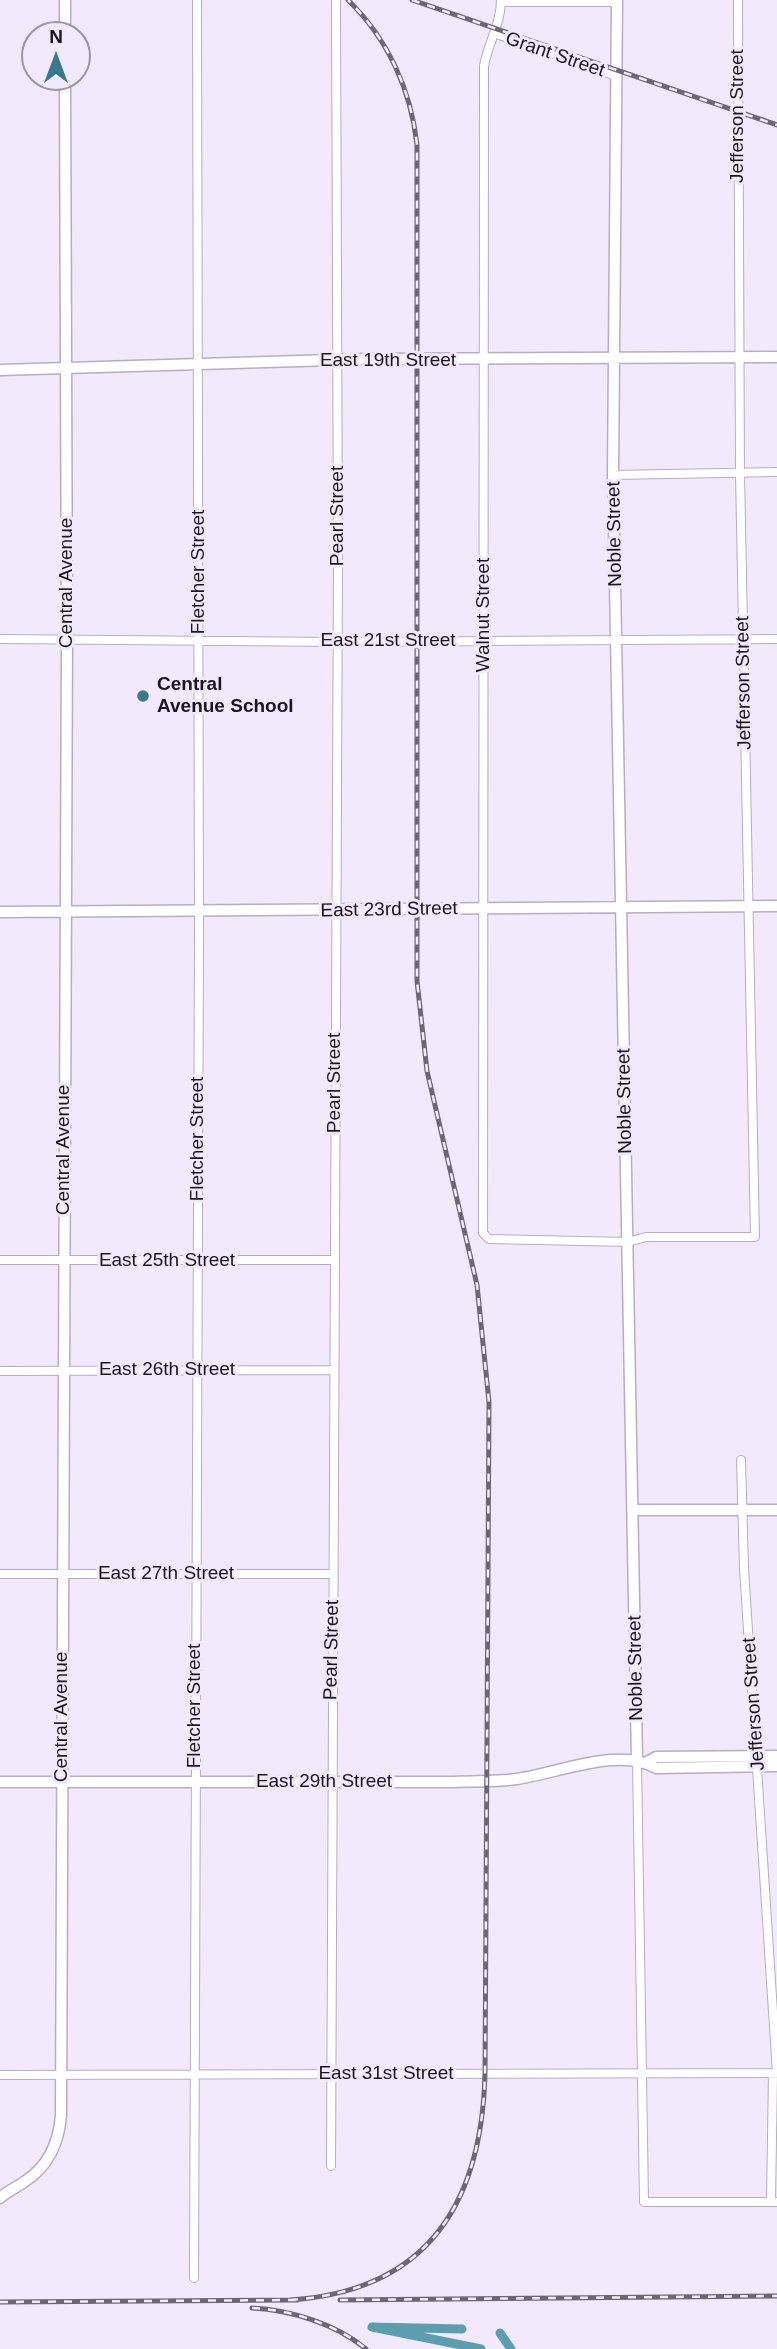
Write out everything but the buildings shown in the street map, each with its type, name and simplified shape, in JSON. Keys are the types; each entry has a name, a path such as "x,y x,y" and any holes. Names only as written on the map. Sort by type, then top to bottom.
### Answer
{"street":[{"path":"65,0 65,21"},
{"name":"Fletcher Street","path":"194,2278 200,365 197,0"},
{"name":"Pearl Street","path":"331,2166 338,642 336,0"},
{"name":"Jefferson Street","path":"628,1242 646,1237 755,1237 740,473 738,0"},
{"path":"501,1 617,1"},
{"name":"Walnut Street","path":"501,1 499,24 487,46 484,66 483,1233 489,1239 628,1242"},
{"name":"Noble Street","path":"617,1 613,475 633,1510 642,1762 644,2202 774,2202"},
{"name":"Grant Street","path":"494,33 616,76"},
{"name":"Central Avenue","path":"0,2198 34,2175 52,2151 60,2127 67,638 65,91"},
{"name":"East 19th Street","path":"0,370 338,360 777,357"},
{"path":"613,475 777,472"},
{"name":"East 21st Street","path":"0,639 338,642 777,639"},
{"name":"East 23rd Street","path":"0,912 777,906"},
{"name":"East 25th Street","path":"0,1260 334,1260"},
{"name":"East 26th Street","path":"0,1371 334,1370"},
{"name":"Jefferson Street","path":"741,1460 775,2073 774,2202"},
{"path":"633,1510 777,1510"},
{"name":"East 27th Street","path":"0,1574 333,1574"},
{"name":"East 29th Street","path":"0,1782 508,1780 571,1765 642,1762 656,1768 758,1761 777,1756"},
{"name":"East 29th Street","path":"758,1761 777,1766"},
{"name":"East 31st Street","path":"0,2075 775,2073"}],"waterway":[{"path":"462,2329 372,2327 481,2349"},
{"path":"500,2333 511,2349"}],"railway":[{"path":"290,2300 338,2293 378,2279 412,2258 438,2232 458,2200 473,2162 481,2120 485,2073 489,1402 477,1285 427,1071 417,981 417,145 409,105 395,66 375,31 348,0"},
{"path":"412,0 777,125"},
{"path":"340,2300 777,2296"},
{"path":"0,2302 298,2300"},
{"path":"252,2308 312,2320 341,2332 366,2349"}],"place":[{"name":"Central Avenue School","path":"143,696"}]}
